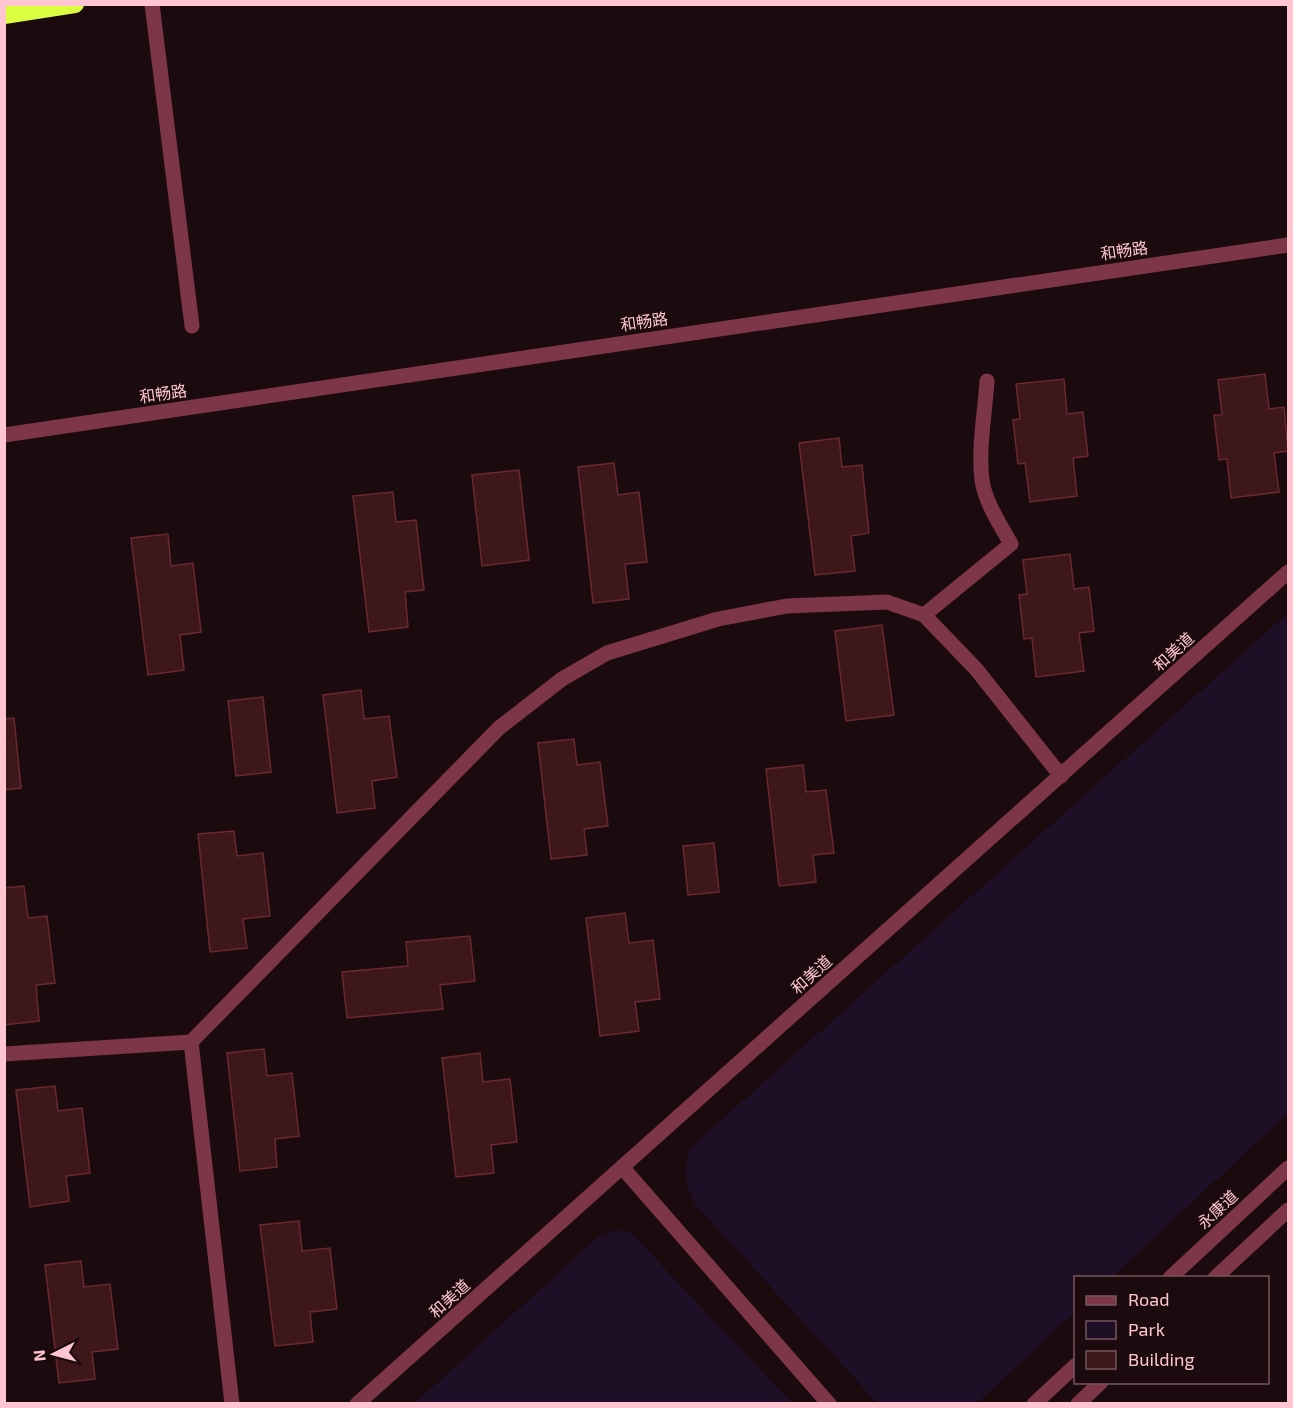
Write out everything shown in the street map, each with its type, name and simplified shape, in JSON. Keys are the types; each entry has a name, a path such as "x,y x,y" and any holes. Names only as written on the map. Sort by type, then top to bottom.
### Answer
{"highway":[{"path":"4,15 75,4"}],"street":[{"path":"152,4 192,327"},
{"name":"和畅路","path":"4,435 1288,245"},
{"path":"924,615 1011,544 992,509 982,481 981,450 987,381"},
{"name":"和美道","path":"357,1404 1288,572"},
{"path":"4,1054 191,1042 499,728 562,679 607,653 718,619 787,606 887,602 924,615 976,669 1061,776"},
{"path":"191,1042 232,1404"},
{"path":"622,1167 829,1404"},
{"name":"永康道","path":"1172,1276 1288,1167"},
{"path":"1217,1276 1288,1210"},
{"path":"1034,1404 1074,1367"},
{"path":"1078,1404 1100,1384"}],"green space":[{"path":"1288,613 1288,1113 1113,1276 1074,1276 1074,1313 977,1403 877,1403 695,1204 686,1177 689,1149"},
{"path":"616,1230 631,1233 792,1403 415,1403 598,1237"}],"building":[{"path":"1265,374 1269,409 1284,407 1288,451 1274,453 1279,492 1231,498 1227,459 1219,460 1214,415 1222,415 1218,380"},
{"path":"1064,379 1067,414 1083,412 1088,456 1073,458 1077,496 1030,502 1025,463 1018,464 1013,420 1020,419 1016,384"},
{"path":"839,438 842,467 862,465 869,533 851,536 855,571 815,575 799,443"},
{"path":"614,463 618,495 639,492 647,562 625,564 629,599 593,603 578,467"},
{"path":"519,470 529,560 482,566 472,475"},
{"path":"393,492 396,522 416,520 424,590 405,592 408,627 369,632 353,496"},
{"path":"168,534 171,566 193,563 201,632 180,635 184,670 148,675 131,538"},
{"path":"1070,554 1074,589 1089,587 1094,631 1079,633 1084,671 1036,677 1032,638 1024,639 1019,595 1027,594 1023,560"},
{"path":"882,625 894,715 846,721 835,631"},
{"path":"361,690 364,719 389,716 397,777 372,781 375,808 337,813 323,695"},
{"path":"263,697 271,772 236,776 228,701"},
{"path":"14,718 21,788 4,790 4,719"},
{"path":"574,739 577,765 600,762 608,826 584,829 587,855 551,859 538,743"},
{"path":"803,765 806,792 826,790 834,853 813,855 816,882 779,886 766,769"},
{"path":"234,831 237,856 263,853 270,916 243,919 247,948 210,952 198,834"},
{"path":"714,843 719,892 688,895 683,846"},
{"path":"24,886 28,918 47,916 55,983 36,985 39,1021 4,1025 4,888"},
{"path":"625,913 629,943 653,940 660,999 635,1002 639,1031 600,1036 586,918"},
{"path":"470,936 475,981 440,985 443,1009 347,1018 342,972 408,966 406,942"},
{"path":"264,1049 267,1076 292,1073 299,1136 275,1139 277,1167 240,1171 227,1053"},
{"path":"480,1053 483,1082 510,1079 517,1142 491,1145 494,1173 456,1177 442,1058"},
{"path":"55,1086 58,1111 82,1108 90,1173 66,1176 69,1201 30,1207 16,1090"},
{"path":"299,1221 302,1251 330,1248 337,1309 310,1312 313,1342 275,1346 260,1225"},
{"path":"81,1261 84,1287 110,1284 118,1349 92,1352 95,1379 59,1383 45,1265"}]}
